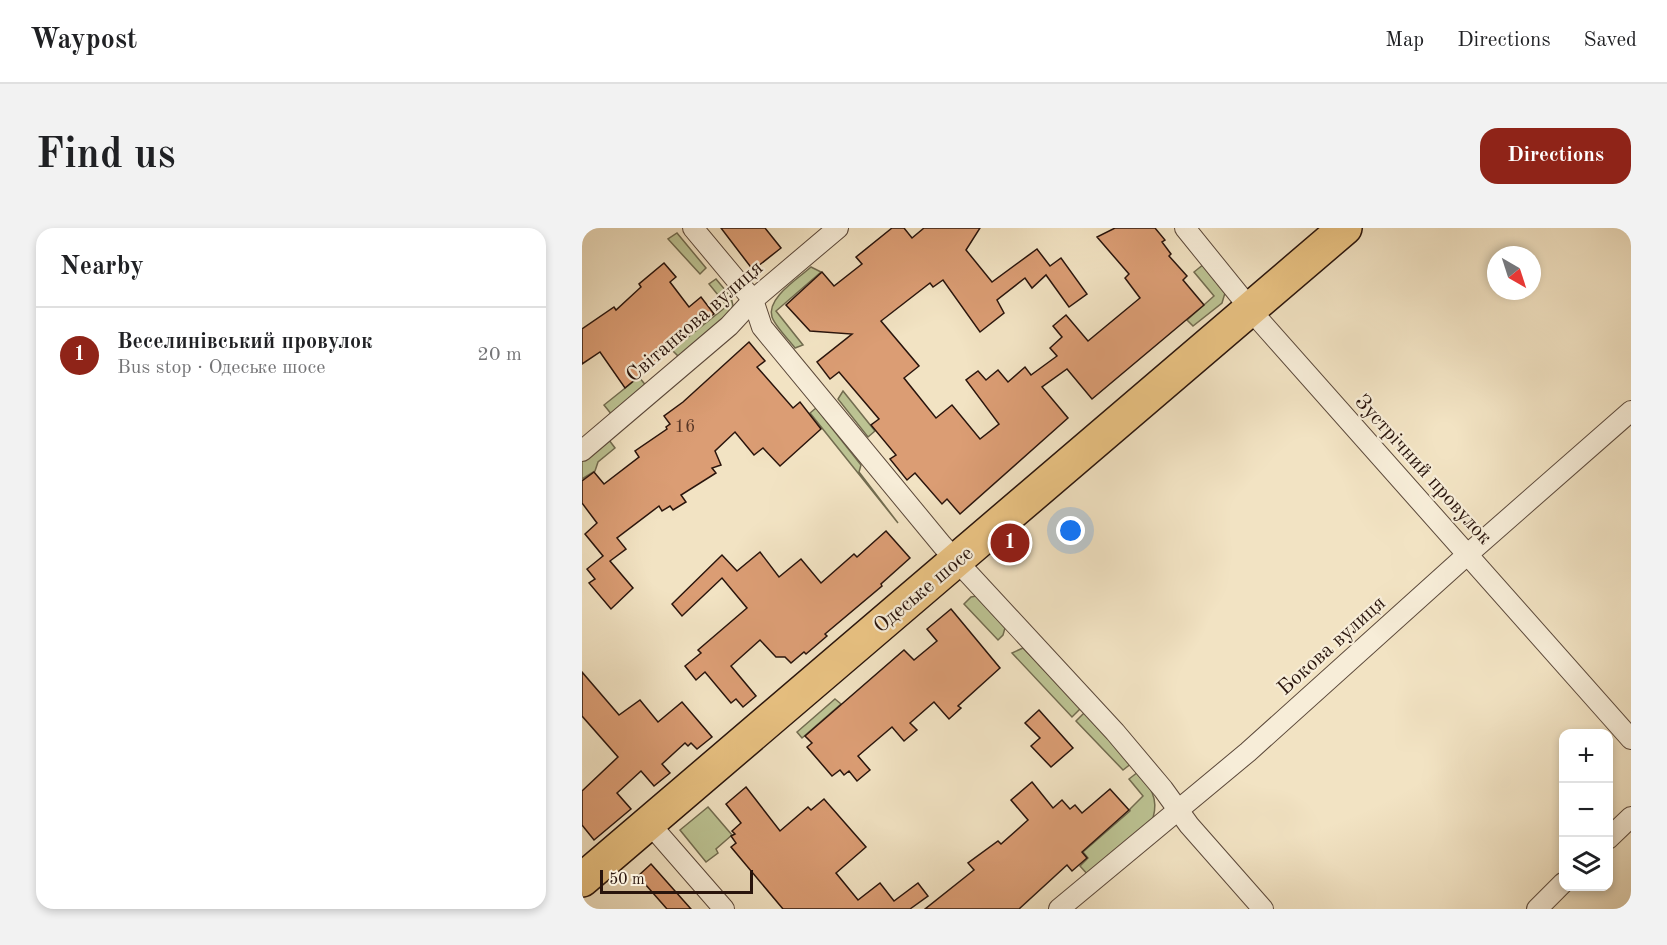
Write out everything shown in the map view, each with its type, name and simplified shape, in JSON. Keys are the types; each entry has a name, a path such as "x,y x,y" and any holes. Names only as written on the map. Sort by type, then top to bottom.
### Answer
{"highway":[{"name":"Одеське шосе","path":"582,880 1345,228"}],"street":[{"path":"693,228 753,300 762,327 956,561 1084,696 1263,909"},
{"name":"Світанкова вулиця","path":"582,451 729,326 753,300 838,228"},
{"name":"Зустрічний провулок","path":"1185,228 1250,309 1631,738"},
{"name":"Бокова вулиця","path":"1059,909 1248,752 1631,411"},
{"path":"1610,837 1631,817"},
{"path":"649,823 724,909"},
{"path":"1537,909 1559,887"}],"green space":[{"path":"677,233 706,268 700,274 668,239"},
{"path":"1204,264 1225,293 1222,303 1193,326 1187,320 1214,296 1194,272"},
{"path":"811,267 821,272 776,311 803,345 795,348 776,325 771,310 779,296"},
{"path":"716,279 731,297 734,310 681,359 672,350 727,306 709,284"},
{"path":"639,377 647,387 612,415 604,405"},
{"path":"843,391 875,431 868,437 838,399"},
{"path":"816,408 861,465 859,472 898,523 810,413"},
{"path":"609,440 615,448 598,462 595,471 582,479 582,458"},
{"path":"976,596 1005,628 998,640 964,604 971,597"},
{"path":"1023,648 1081,708 1072,717 1012,653"},
{"path":"835,699 841,704 802,738 797,732"},
{"path":"1085,712 1132,763 1123,770 1076,721"},
{"path":"1138,772 1150,788 1154,799 1153,818 1089,876 1080,866 1088,858 1083,852 1130,811 1143,796 1129,779"},
{"path":"708,807 732,835 716,849 718,853 706,862 680,830"}],"building":[{"path":"721,228 765,228 781,248 753,270"},
{"path":"892,228 904,228 912,238 924,228 980,228 966,250 992,282 1037,249 1050,266 1061,258 1087,294 1069,307 1046,275 1032,288 1025,278 997,300 1004,313 980,332 943,280 933,287 930,283 881,321 919,366 904,378 936,418 952,405 980,439 999,424 966,380 978,371 986,380 998,370 1008,382 1025,367 1031,375 1057,356 1050,348 1062,337 1053,326 1066,315 1088,341 1140,298 1125,278 1129,274 1097,237 1115,228 1155,228 1165,240 1162,242 1171,254 1169,256 1187,276 1183,280 1204,305 1092,399 1067,369 1042,387 1068,418 960,514 947,499 942,504 915,473 907,480 890,459 896,455 871,425 879,419 839,372 830,379 817,362 852,334 810,331 786,305 822,272 834,286 862,264 856,257"},
{"path":"664,263 676,277 670,282 689,307 701,297 714,314 625,388 600,352 582,364 582,329 614,307 616,310 641,287 639,284"},
{"path":"749,342 765,361 757,367 793,408 800,402 821,429 780,466 763,448 754,455 735,432 715,451 721,465 712,468 716,473 681,495 686,502 673,510 670,506 662,511 659,506 617,538 626,549 610,561 633,588 611,609 589,583 595,579 587,569 603,556 585,534 597,523 582,503 582,481 594,472 604,484 639,457 635,451 667,429 666,427 670,424 664,416 683,402"},
{"path":"886,531 910,558 881,584 882,586 825,634 827,636 806,654 804,652 791,663 785,657 776,657 760,640 731,666 756,696 743,707 736,699 731,703 705,672 696,680 685,666 701,653 698,650 747,608 722,578 682,616 672,604 722,555 737,571 760,552 779,577 801,559 821,583 854,554 857,557"},
{"path":"951,609 1000,668 958,706 961,708 949,719 934,702 910,723 917,730 904,741 892,727 858,756 870,770 857,781 849,771 844,775 840,770 832,776 807,747 812,743 805,736 904,650 914,660 937,641 927,629"},
{"path":"582,672 619,715 640,700 658,722 682,702 712,737 697,749 691,743 688,746 685,743 662,764 670,773 654,786 641,771 617,793 631,809 594,840 582,825 582,791 618,757 582,716"},
{"path":"1039,710 1073,748 1051,767 1031,746 1040,738 1025,723"},
{"path":"1032,782 1053,808 1062,800 1070,809 1075,805 1082,813 1110,789 1129,810 1082,852 1087,858 1072,871 1067,865 1019,909 925,909 974,870 968,863 998,841 1001,844 1028,820 1011,800"},
{"path":"746,787 780,831 808,807 811,810 824,799 866,847 836,873 858,900 880,883 894,901 918,883 928,896 910,909 783,909 731,847 736,843 731,836 735,834 732,831 741,823 726,804"},
{"path":"651,864 691,909 667,909 638,876"}],"place":[{"name":"Веселинівський провулок","path":"1010,543"}]}
